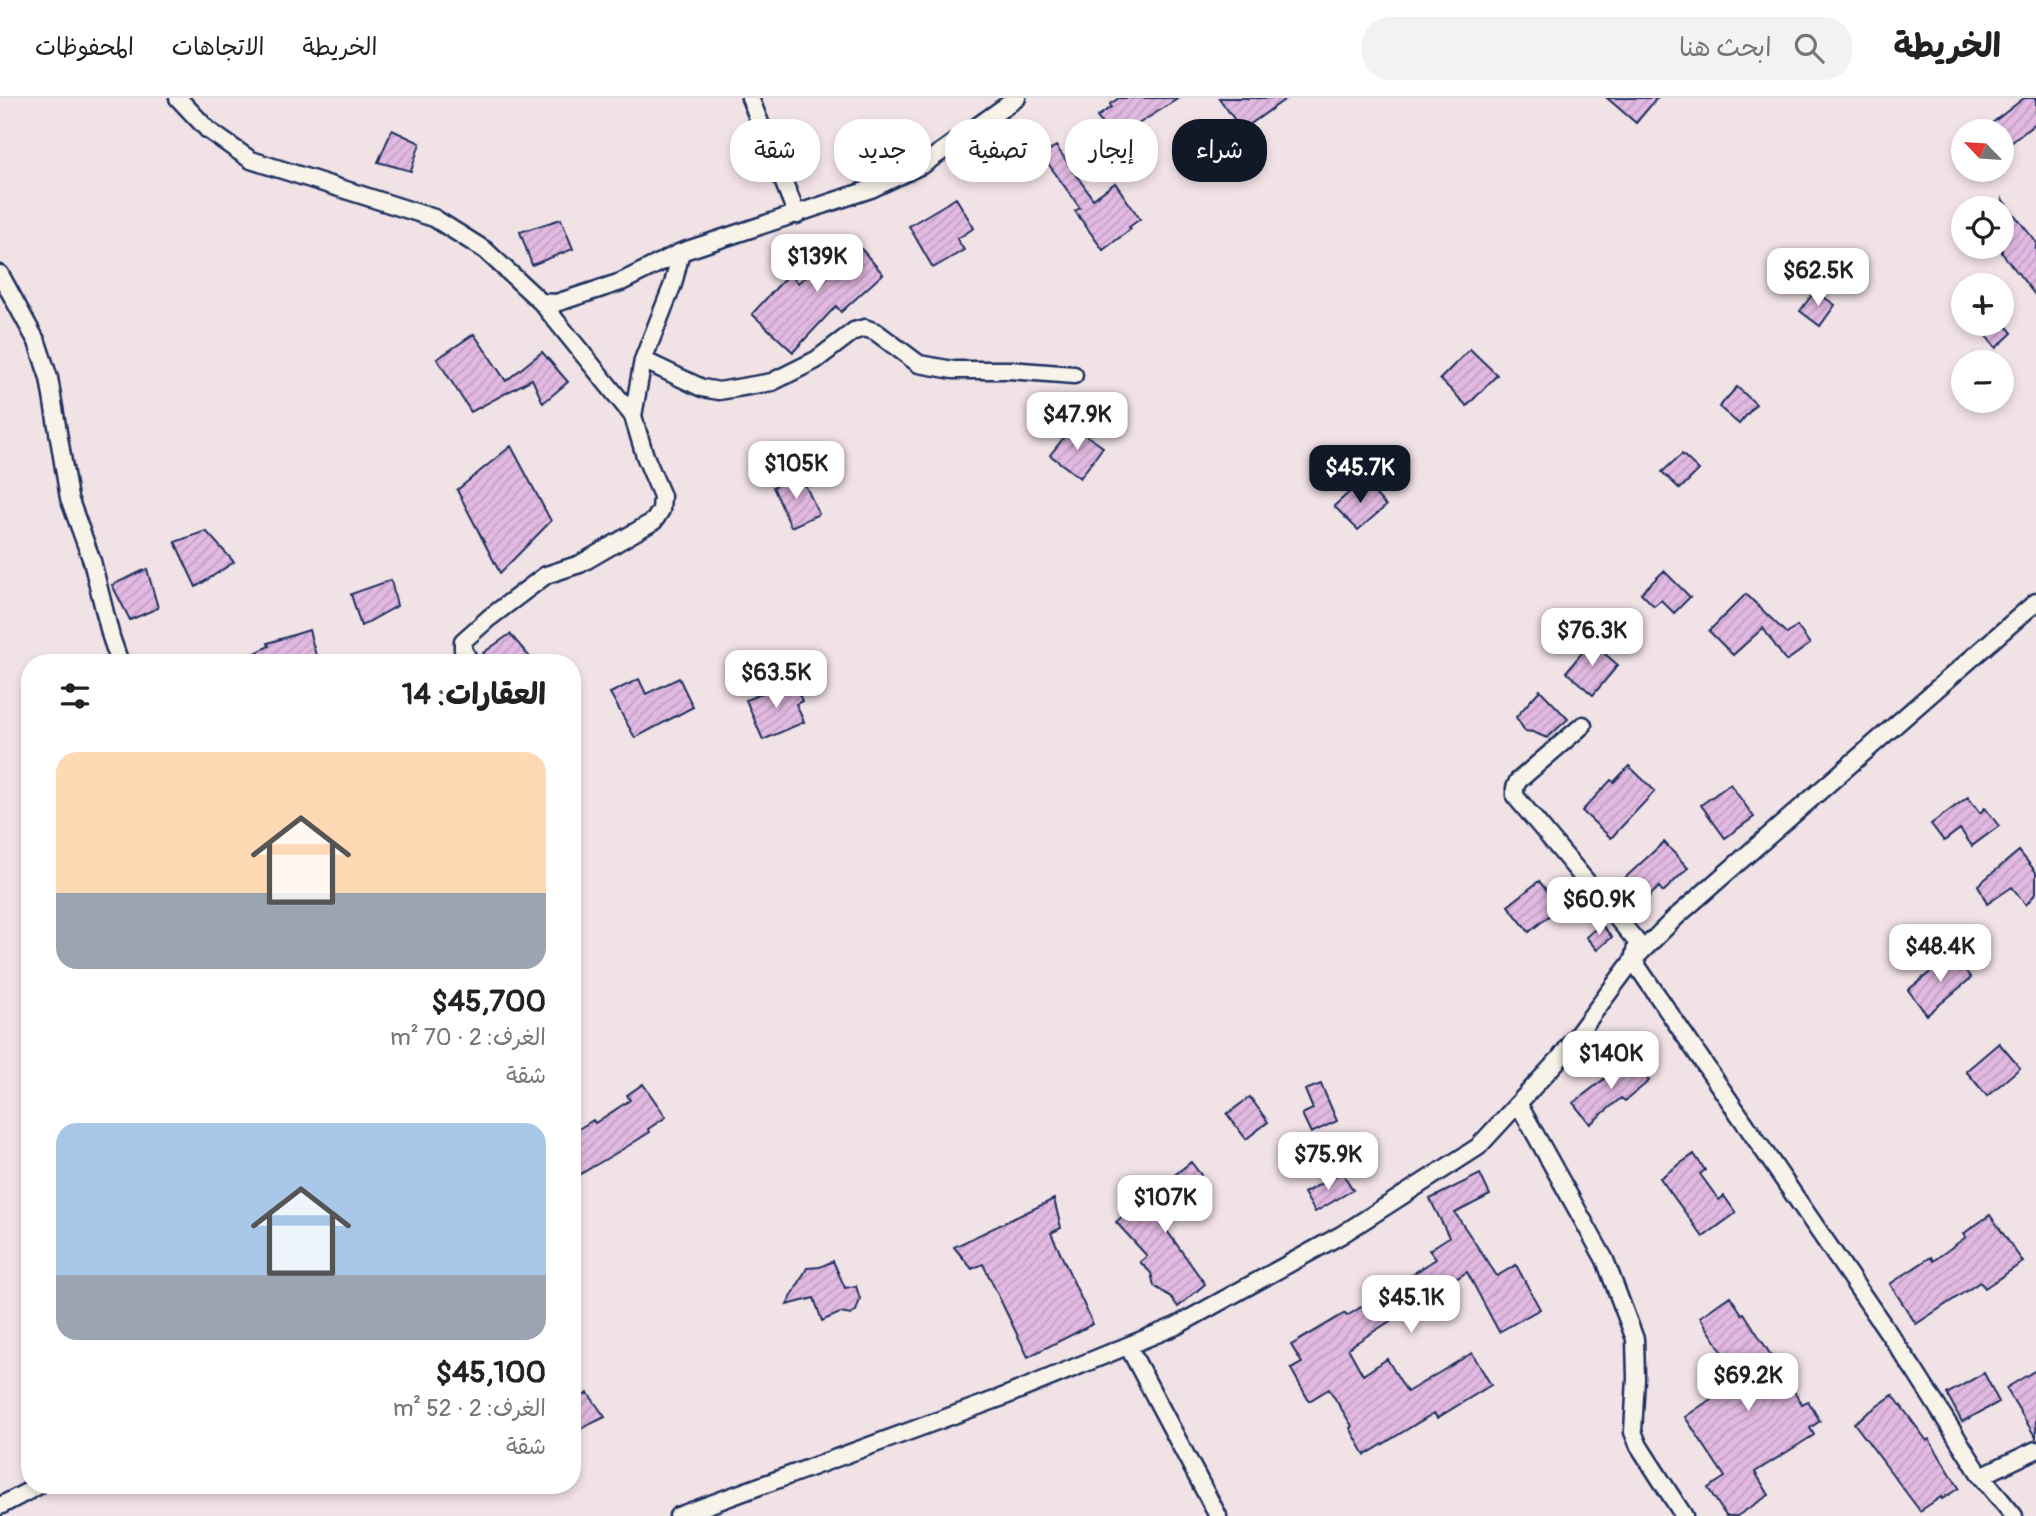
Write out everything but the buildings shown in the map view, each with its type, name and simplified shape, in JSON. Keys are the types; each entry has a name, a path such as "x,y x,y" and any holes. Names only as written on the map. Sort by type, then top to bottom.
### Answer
{"street":[{"path":"178,98 208,130 251,160 434,218 485,250 541,302 633,416 645,456 662,496 661,510 654,521 580,564 546,575 463,641 465,654"},
{"path":"750,98 797,215"},
{"path":"541,302 556,303 621,282 681,252 871,189 924,164 1017,98"},
{"path":"633,416 643,360 673,284 681,252"},
{"path":"0,274 37,342 49,378 69,498 92,561 117,654"},
{"path":"643,360 702,388 719,391 772,382 816,360 854,331 865,328 876,331 919,364 953,370 1009,370 1074,375"},
{"path":"678,1516 1000,1398 1176,1326 1341,1235 1478,1147 1560,1058 1633,960 1676,917 2036,602"},
{"path":"1583,725 1518,781 1516,796 1637,942 1633,960 1914,1370 1981,1476 2014,1516"},
{"path":"1519,1105 1605,1259 1634,1339 1633,1432 1639,1447 1684,1516"},
{"path":"1128,1346 1218,1516"},
{"path":"1981,1476 2036,1450"},
{"path":"0,1506 23,1494"}]}
